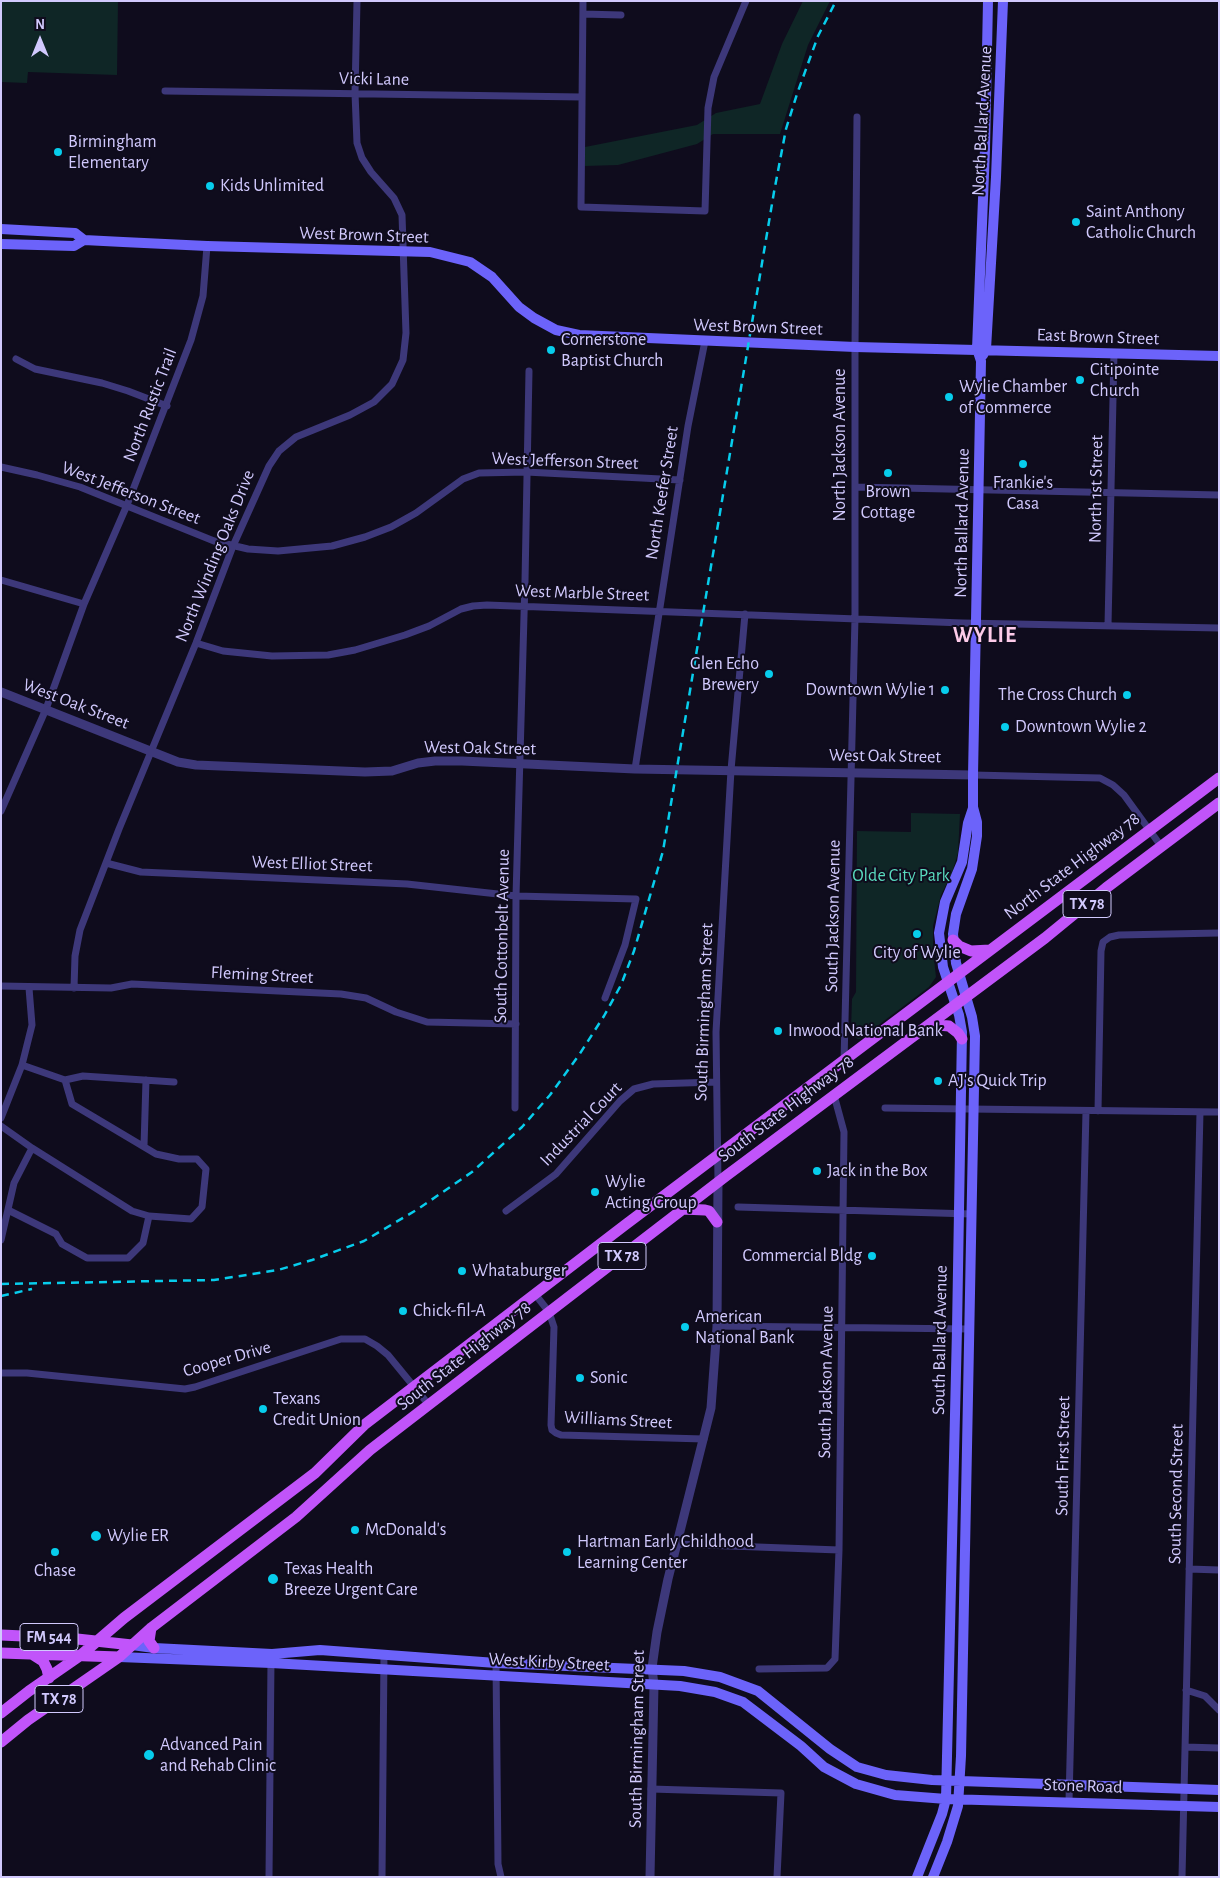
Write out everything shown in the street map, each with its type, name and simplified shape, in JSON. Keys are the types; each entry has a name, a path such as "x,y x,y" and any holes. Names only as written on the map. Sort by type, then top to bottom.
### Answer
{"main road":[{"name":"North Ballard Avenue","path":"973,775 988,1"},
{"name":"North Ballard Avenue","path":"981,349 997,149 1003,1"},
{"name":"West Brown Street","path":"1,230 74,233 84,240 207,246 430,252 470,262 492,277 519,307 534,318 556,330 580,335 855,347 981,349"},
{"name":"West Brown Street","path":"1,244 74,246 84,240"},
{"name":"East Brown Street","path":"981,349 1219,356"},
{"name":"South Ballard Avenue","path":"917,1877 942,1814 953,1780 966,1518 975,1036 972,1018 954,954 953,940 956,914 970,877 976,850 977,822 973,807 973,775"},
{"name":"North State Highway 78","path":"947,983 1219,778"},
{"name":"TX 78","path":"956,1005 1045,938 1161,846 1218,805"},
{"name":"South Ballard Avenue","path":"933,1877 947,1842 959,1799 953,1780 952,1517 962,1039 956,1005 947,983 940,954 940,924 945,902 962,862 968,823 973,807"},
{"path":"953,940 958,946 971,951 990,950"},
{"name":"South State Highway 78","path":"1,1713 81,1655 124,1618 284,1498 315,1473 364,1425 947,983"},
{"name":"South State Highway 78","path":"1,1742 28,1720 119,1657 151,1628 296,1517 370,1450 718,1182 956,1005"},
{"path":"927,1026 949,1026 962,1039"},
{"path":"683,1209 709,1211 717,1222"},
{"path":"284,1498 296,1517"},
{"path":"952,1517 966,1518"},
{"path":"151,1628 149,1641 154,1648"},
{"name":"FM 544","path":"1,1635 132,1645"},
{"name":"West Kirby Street","path":"132,1645 384,1669 654,1684 715,1692 743,1702 824,1767 856,1784 895,1795 946,1799"},
{"name":"West Kirby Street","path":"119,1657 272,1658 320,1650 496,1663 652,1668 684,1671 720,1677 758,1691 830,1749 858,1767 886,1775 953,1780"},
{"name":"FM 544","path":"1,1653 119,1657"},
{"path":"30,1653 43,1661 49,1678"},
{"name":"Stone Road","path":"953,1780 1219,1790"},
{"name":"Stone Road","path":"946,1799 1219,1806"}],"street":[{"name":"North Winding Oaks Drive","path":"74,988 74,956 80,930 119,829 196,643 233,546 269,466 279,451 296,437 316,427 350,415 374,402 396,378 403,360 406,333 404,225 399,206 371,172 362,158 357,143 355,93 356,1"},
{"path":"583,1 581,207 705,211 708,108 714,77 746,1"},
{"path":"583,14 621,15"},
{"name":"Vicki Lane","path":"165,91 582,97"},
{"name":"North Jackson Avenue","path":"851,772 855,618 857,117"},
{"name":"North Rustic Trail","path":"1,811 46,709 84,604 167,406 191,340 203,296 207,246"},
{"name":"North Keefer Street","path":"635,769 688,426 705,341"},
{"name":"North 1st Street","path":"1108,625 1114,353"},
{"path":"16,359 34,369 102,383 167,406"},
{"name":"South Cottonbelt Avenue","path":"516,1108 516,896 529,371"},
{"name":"West Jefferson Street","path":"1,467 71,485 233,546 278,551 332,546 365,537 391,527 416,513 471,475 526,472 680,480"},
{"path":"855,488 1219,495"},
{"path":"1,580 84,604"},
{"name":"West Marble Street","path":"196,643 223,651 272,656 328,655 354,650 405,635 429,626 461,609 473,606 659,610 977,623 1219,628"},
{"name":"South Birmingham Street","path":"650,1877 654,1684 652,1668 657,1632 676,1544 704,1438 714,1387 719,1155 716,1032 731,770 745,614"},
{"name":"West Oak Street","path":"1,692 178,762 196,765 365,772 392,771 418,763 435,761 635,769 973,775"},
{"name":"South Jackson Avenue","path":"844,1062 851,772"},
{"path":"973,775 1100,778 1118,789 1161,846"},
{"name":"West Elliot Street","path":"106,863 141,872 408,884 516,896 636,899 625,945 605,998"},
{"path":"1098,1111 1101,951 1103,942 1110,937 1119,936 1219,933"},
{"name":"Fleming Street","path":"1,986 111,988 132,984 340,994 366,998 396,1012 427,1022 516,1024"},
{"path":"1,1118 22,1064 32,1025 29,988"},
{"path":"22,1064 65,1080 83,1076 174,1082"},
{"path":"1,1126 32,1148 132,1211 149,1216 191,1219 202,1207 206,1169 196,1159 179,1159 156,1154 72,1104 65,1080"},
{"path":"144,1146 146,1080"},
{"name":"Industrial Court","path":"506,1211 556,1174 620,1101 634,1089 653,1084 716,1082"},
{"name":"South Jackson Avenue","path":"759,1669 827,1668 835,1659 844,1132 834,1095"},
{"path":"885,1108 1219,1112"},
{"name":"South First Street","path":"1069,1802 1086,1111"},
{"name":"South Second Street","path":"1182,1877 1200,1112"},
{"path":"1,1240 14,1183 32,1148"},
{"path":"738,1207 971,1214"},
{"path":"8,1210 56,1234 62,1244 87,1258 128,1258 143,1243 149,1216"},
{"name":"Williams Street","path":"535,1294 549,1312 554,1327 551,1425 552,1430 556,1434 604,1437 704,1438"},
{"path":"716,1326 969,1329"},
{"name":"Cooper Drive","path":"1,1373 27,1373 185,1389 341,1339 365,1339 388,1355 429,1405"},
{"path":"676,1544 838,1550"},
{"path":"1189,1569 1219,1570"},
{"path":"382,1877 384,1654"},
{"path":"269,1877 272,1658"},
{"path":"496,1663 498,1864 501,1877"},
{"path":"1186,1690 1205,1696 1219,1710"},
{"path":"1185,1747 1219,1748"},
{"path":"652,1789 781,1793 777,1877"}],"green space":[{"path":"1,1 118,1 117,75 28,72 27,83 1,82"},
{"path":"803,1 830,1 808,45 780,134 713,134 697,144 618,165 585,166 585,147 697,125 716,113 760,104 782,44"},
{"name":"Olde City Park","path":"911,813 960,814 958,853 952,873 941,895 933,926 936,977 929,987 858,1039 854,1037 851,1030 852,999 856,992 857,831 911,832"}],"railway":[{"path":"1,1284 214,1280 278,1270 364,1241 418,1209 472,1172 522,1127 550,1095 579,1055 621,985 634,951 663,851 786,129 818,36 836,1"},
{"path":"1,1296 32,1289"}],"place":[{"name":"Birmingham Elementary","path":"58,152"},
{"name":"Kids Unlimited","path":"210,186"},
{"name":"Saint Anthony Catholic Church","path":"1076,222"},
{"name":"Cornerstone Baptist Church","path":"551,350"},
{"name":"Citipointe Church","path":"1080,380"},
{"name":"Wylie Chamber of Commerce","path":"949,397"},
{"name":"Frankie's Casa","path":"1023,464"},
{"name":"Brown Cottage","path":"888,473"},
{"name":"Glen Echo Brewery","path":"769,674"},
{"name":"Downtown Wylie 1","path":"945,690"},
{"name":"The Cross Church","path":"1127,695"},
{"name":"Downtown Wylie 2","path":"1005,727"},
{"name":"City of Wylie","path":"917,934"},
{"name":"Inwood National Bank","path":"778,1031"},
{"name":"AJ's Quick Trip","path":"938,1081"},
{"name":"Jack in the Box","path":"817,1171"},
{"name":"Wylie Acting Group","path":"595,1192"},
{"name":"Commercial Bldg","path":"872,1256"},
{"name":"Whataburger","path":"462,1271"},
{"name":"Chick-fil-A","path":"403,1311"},
{"name":"American National Bank","path":"685,1327"},
{"name":"Sonic","path":"580,1378"},
{"name":"Texans Credit Union","path":"263,1409"},
{"name":"McDonald's","path":"355,1530"},
{"name":"Wylie ER","path":"96,1536"},
{"name":"Chase","path":"55,1552"},
{"name":"Hartman Early Childhood Learning Center","path":"567,1552"},
{"name":"Texas Health Breeze Urgent Care","path":"273,1579"},
{"name":"Advanced Pain and Rehab Clinic","path":"149,1755"}],"district":[{"name":"WYLIE","path":"985,635"}]}
